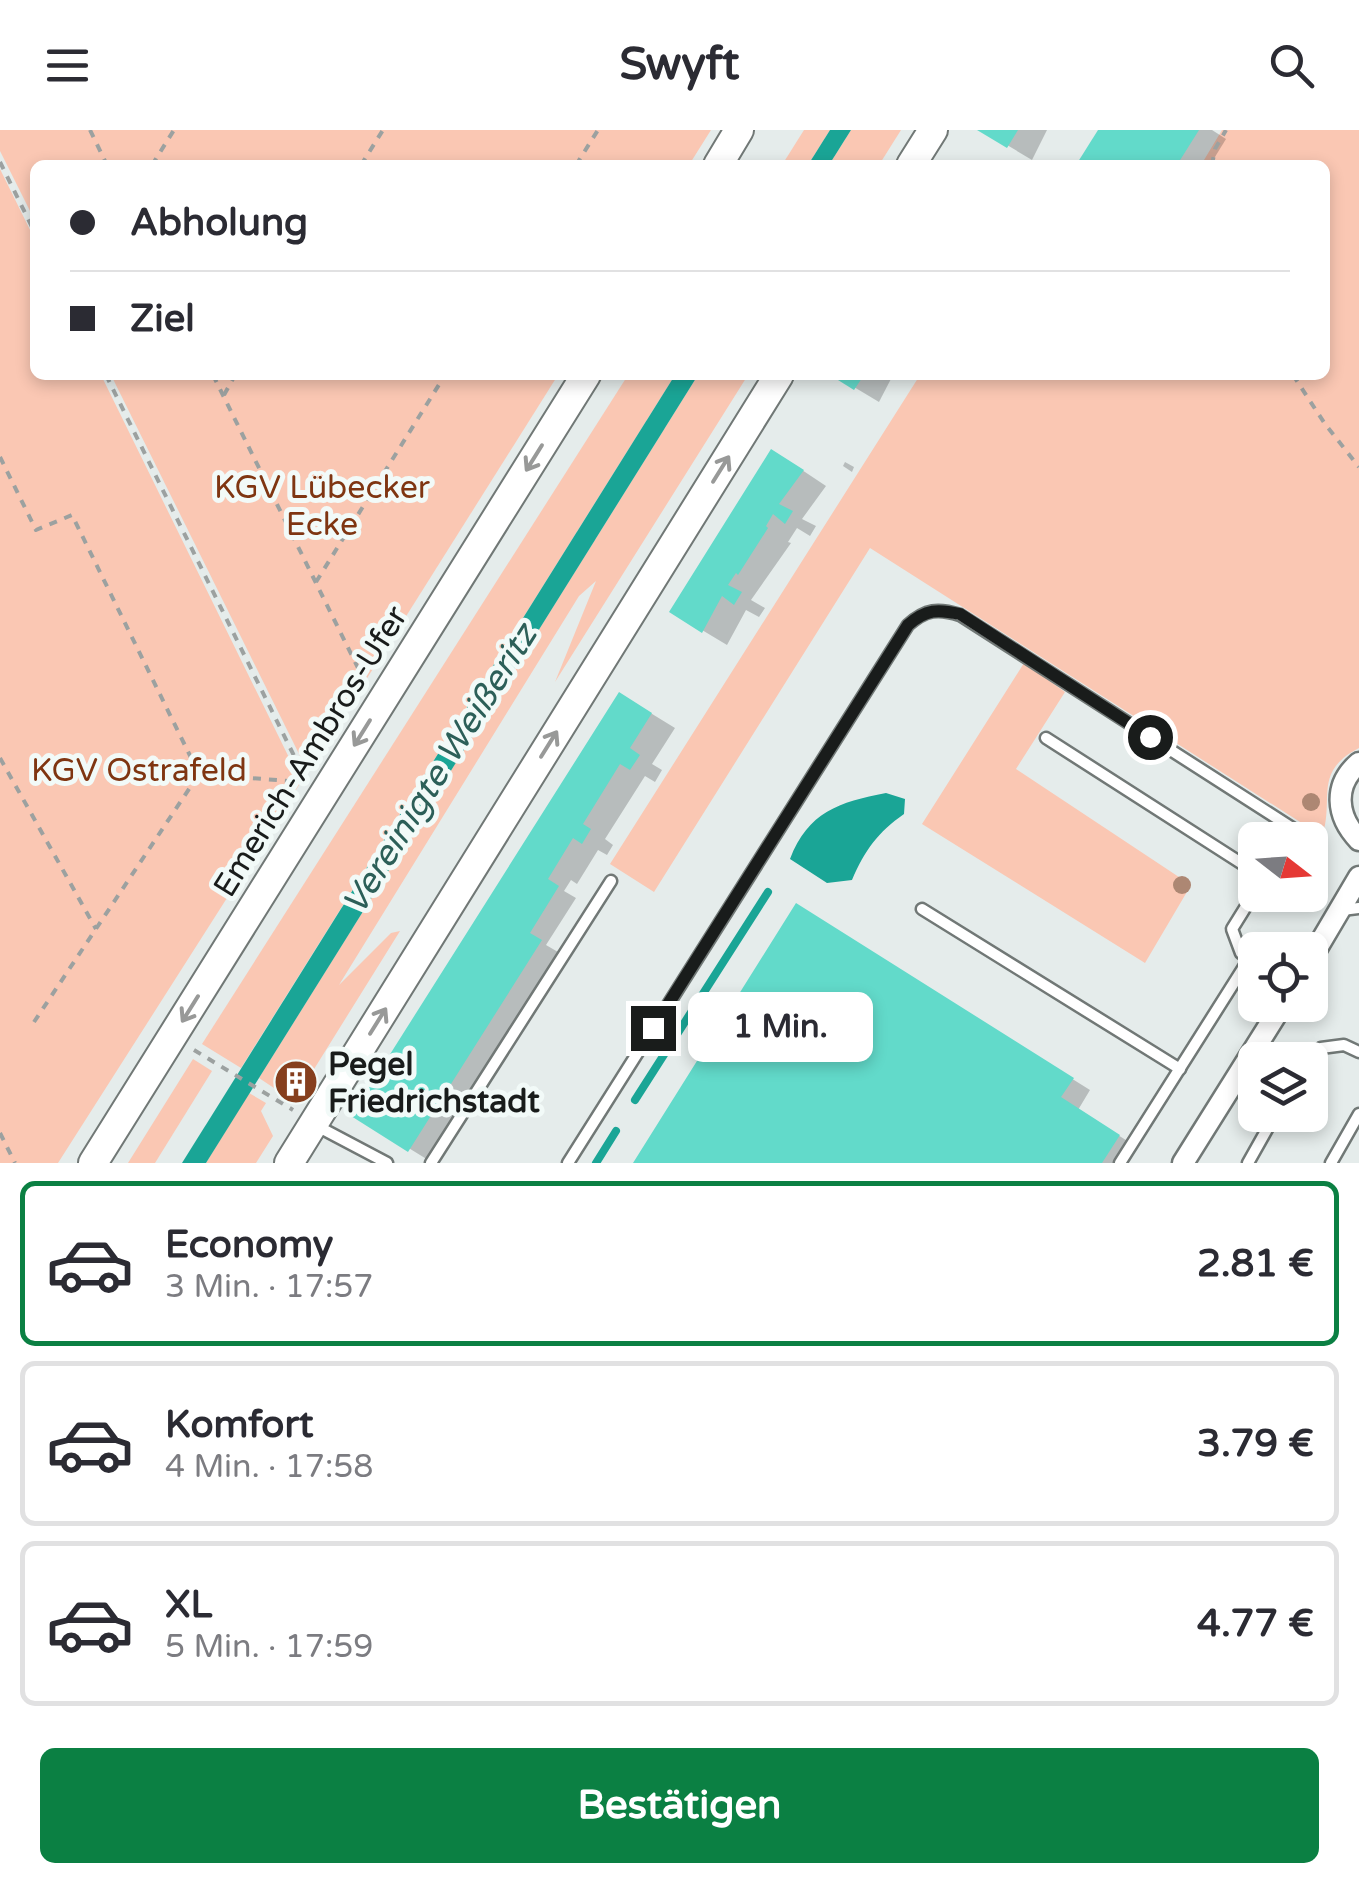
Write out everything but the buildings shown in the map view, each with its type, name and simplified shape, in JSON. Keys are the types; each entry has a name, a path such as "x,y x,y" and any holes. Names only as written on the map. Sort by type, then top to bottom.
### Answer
{"main road":[{"path":"721,160 740,130"},
{"path":"915,160 933,130"},
{"name":"Emerich-Ambros-Ufer","path":"92,1163 583,380"},
{"path":"289,1163 302,1116 775,380"}],"street":[{"path":"1359,763 1345,777 1339,796 1342,816 1359,840"},
{"path":"1328,937 1350,909 1359,877"},
{"path":"1183,1163 1271,1022"}],"lane":[{"path":"568,1163 908,625 922,612 960,614 1283,822"},
{"path":"1046,738 1238,861"},
{"path":"432,1163 611,880"},
{"path":"922,909 1180,1068"},
{"path":"1238,945 1232,928 1242,912"},
{"path":"1120,1163 1238,981"},
{"path":"1328,1047 1344,1044 1359,1052"},
{"path":"1331,1163 1359,1114"},
{"path":"302,1116 387,1163"},
{"path":"1248,1163 1265,1132"}],"path":[{"path":"90,130 105,160"},
{"path":"155,160 174,130"},
{"path":"364,160 384,130"},
{"path":"579,160 598,130"},
{"path":"1213,160 1226,130"},
{"path":"0,162 30,222"},
{"path":"108,380 307,781 199,774"},
{"path":"216,380 369,684"},
{"path":"224,395 233,380"},
{"path":"316,582 442,380"},
{"path":"1297,380 1359,467"},
{"path":"0,456 36,530 72,516 199,774"},
{"path":"0,758 96,929"},
{"path":"34,1022 199,774"},
{"path":"194,1050 302,1116"},
{"path":"0,1133 15,1163"}],"green space":[{"path":"0,130 711,130 692,160 30,160 30,211 0,151"},
{"path":"804,130 830,130 811,160 785,160"},
{"path":"851,130 901,130 882,160 832,160"},
{"path":"1222,130 1359,130 1359,748 1344,757 1330,777 1325,822 1300,822 870,548 654,892 610,864 917,380 1330,380 1330,160 1204,160"},
{"name":"KGV Ostrafeld","path":"0,169 30,230 30,380 103,380 301,782 58,1163 0,1163"},
{"name":"KGV Lübecker Ecke","path":"113,380 555,380 308,772"},
{"path":"625,380 672,380 241,1068 202,1044"},
{"path":"695,380 745,380 555,682 596,581 579,596 339,985 391,933 400,931 311,1074 288,1067 274,1088 259,1078"},
{"path":"1024,663 1065,692 1016,769 1191,885 1145,963 922,824"},
{"path":"193,1059 212,1071 155,1163 128,1163"},
{"path":"249,1093 266,1103 261,1111 273,1136 256,1163 206,1163"}],"water":[{"path":"830,130 851,130 832,160 811,160"},
{"name":"Vereinigte Weißeritz","path":"672,380 695,380 206,1163 182,1163"},
{"path":"886,793 905,799 904,814 873,842 852,880 827,883 790,859 806,830 827,812"}],"waterway":[{"path":"635,1100 768,892"},
{"path":"596,1163 616,1131"}],"place":[{"name":"Pegel Friedrichstadt","path":"296,1082"}],"route":[{"path":"653,1028 908,625 922,612 960,614 1150,737"}]}
